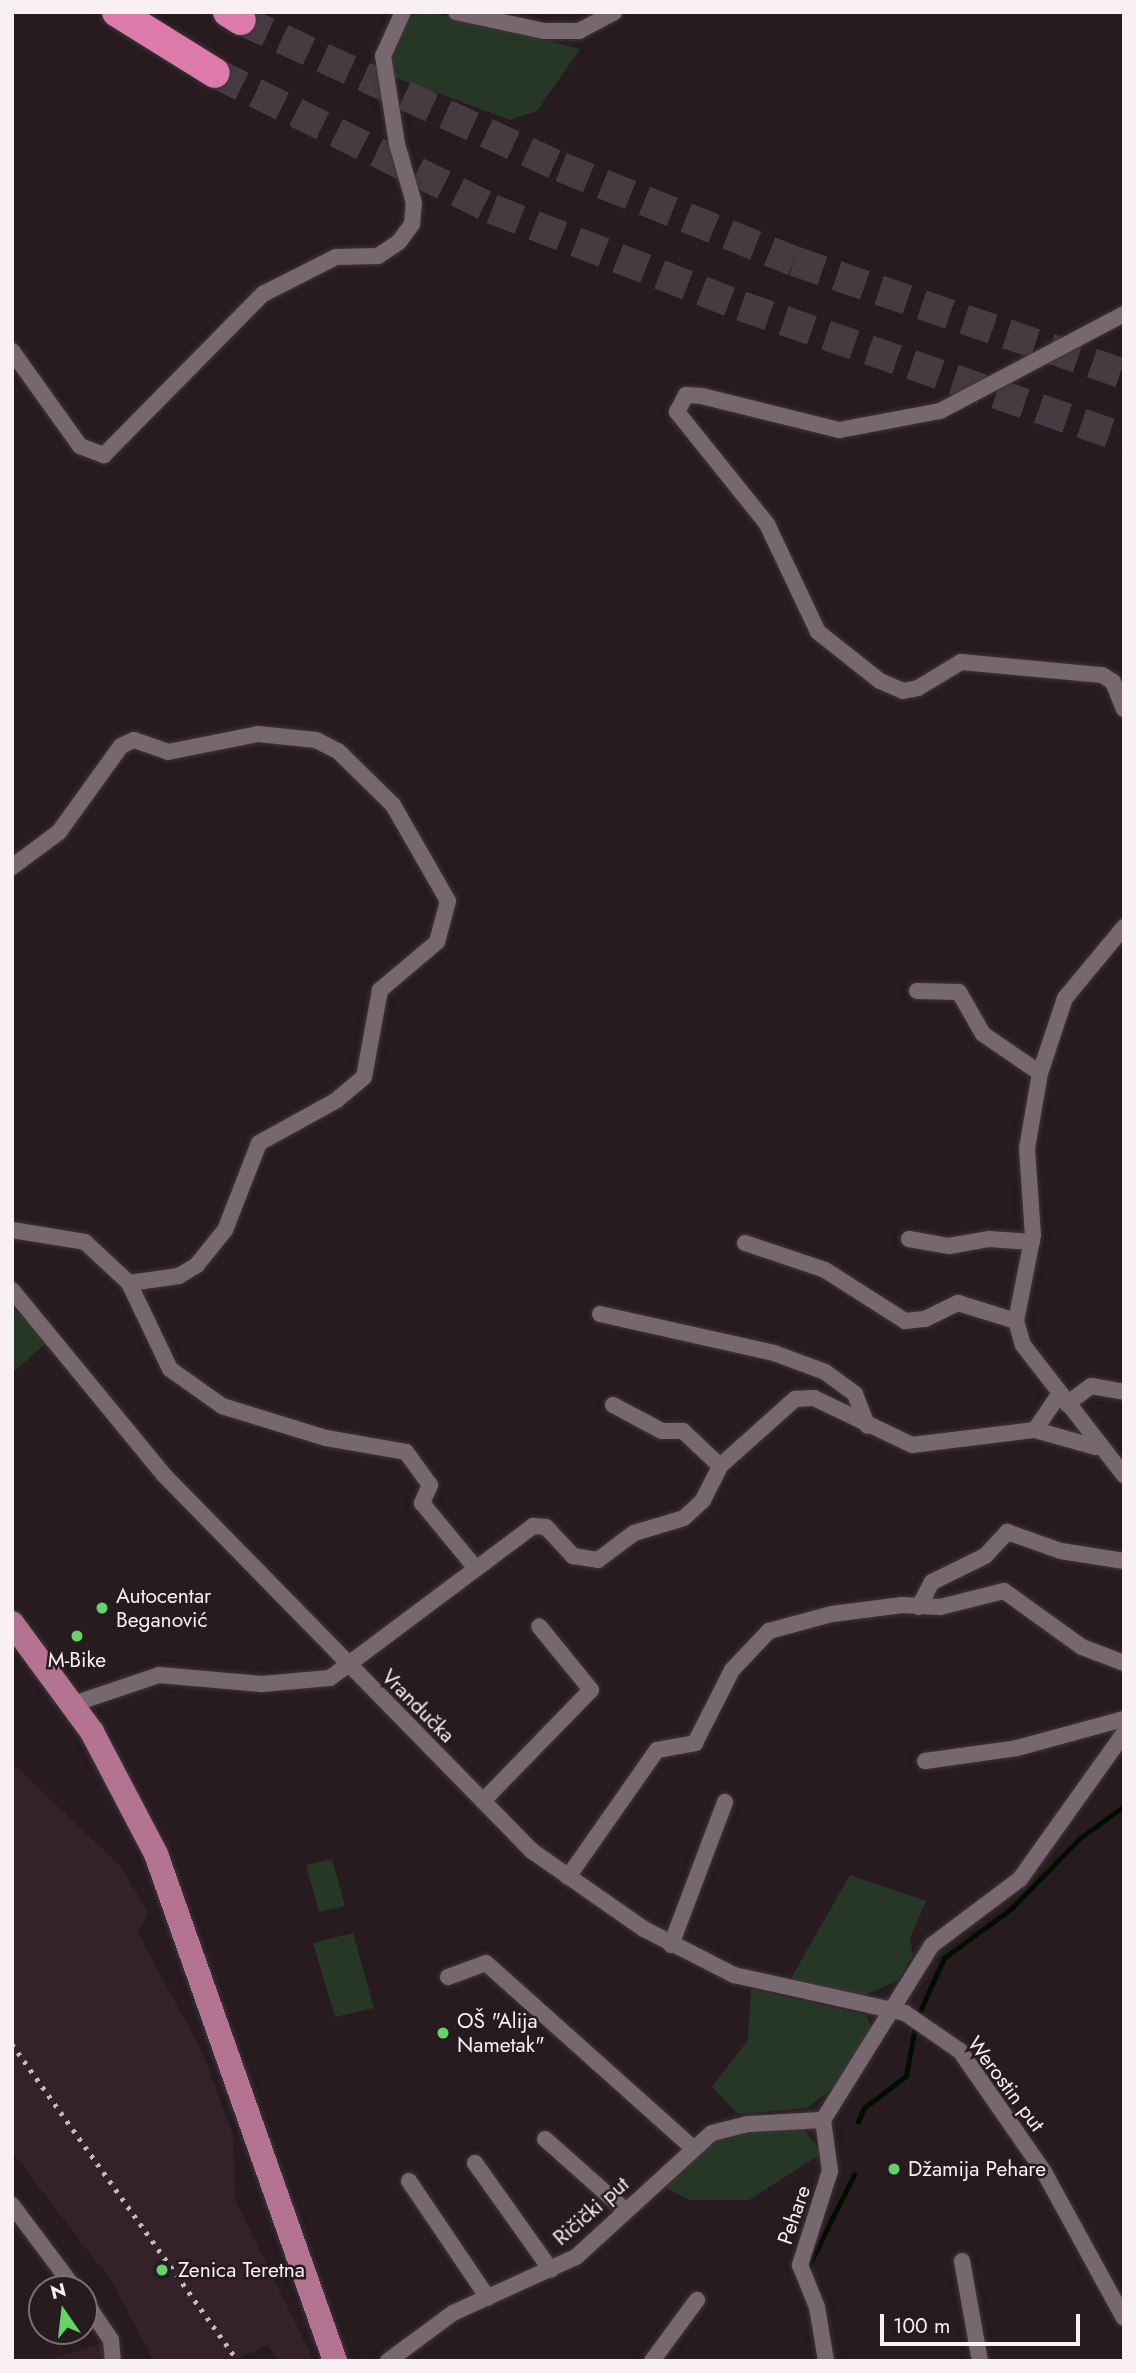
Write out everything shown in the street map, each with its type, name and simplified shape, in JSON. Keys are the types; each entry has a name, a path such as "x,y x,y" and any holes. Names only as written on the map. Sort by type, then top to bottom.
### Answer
{"highway":[{"path":"117,12 215,73"}],"main road":[{"path":"12,1623 73,1704 139,1817 176,1903 335,2361"}],"street":[{"path":"12,351 80,446 104,455 263,294 336,257 378,256 399,242 412,224 414,203 397,144 383,56 403,12"},
{"path":"456,12 579,31 614,12"},
{"path":"1124,314 940,411 839,430 702,396 686,395 677,412 767,524 818,632 880,681 903,691 918,688 961,662 1102,675 1113,682 1124,709"},
{"path":"12,867 59,832 121,746 134,740 168,752 258,734 316,740 338,751 393,805 448,901 437,942 380,990 364,1077 337,1100 259,1143 225,1230 197,1265 179,1276 129,1283"},
{"path":"1124,927 1065,998 1040,1073 1027,1148 1032,1242 1016,1321 1023,1345 1096,1447 1124,1475"},
{"path":"917,991 959,992 983,1034 1040,1073"},
{"path":"12,1230 85,1242 129,1283 170,1369 222,1406 326,1438 406,1452 430,1485 422,1503 474,1566"},
{"path":"909,1239 949,1246 989,1238 1032,1242"},
{"path":"745,1243 825,1270 905,1321 925,1319 958,1303 1016,1321"},
{"name":"Vrandučka","path":"12,1290 164,1475 483,1801 568,1877 671,1944 745,1979 891,2012"},
{"path":"600,1314 775,1353 825,1372 855,1394 867,1426"},
{"path":"1035,1430 1063,1399 1091,1386 1124,1392"},
{"path":"73,1704 159,1675 284,1683 330,1678 349,1666 474,1566 542,1525 573,1556 598,1560 634,1533 695,1510 720,1466 795,1399 814,1398 867,1426 920,1446 1035,1430 1096,1447"},
{"path":"613,1405 662,1431 683,1431 720,1466"},
{"path":"919,1607 932,1582 985,1556 1007,1532 1061,1551 1124,1561"},
{"path":"568,1877 657,1750 695,1743 732,1670 769,1631 832,1614 919,1607 1010,1592 1041,1622 1098,1657 1124,1662"},
{"path":"483,1801 592,1690 539,1626"},
{"path":"925,1760 1017,1748 1124,1719"},
{"path":"823,2120 932,1945 1020,1879 1124,1733"},
{"path":"671,1944 725,1802"},
{"path":"448,1977 486,1963 692,2147"},
{"name":"Werostin put","path":"891,2012 914,2018 960,2051 1044,2172 1124,2318"},
{"name":"Ričički put","path":"388,2361 453,2313 576,2257 692,2147 725,2126 823,2120"},
{"name":"Pehare","path":"823,2120 830,2172 800,2265 817,2307 826,2361"},
{"path":"545,2139 626,2211"},
{"path":"475,2162 551,2270"},
{"path":"409,2181 488,2298"},
{"path":"12,2205 64,2275"},
{"path":"962,2261 980,2361"},
{"path":"652,2361 696,2300"},
{"path":"98,2321 111,2340 113,2361"}],"shaded area":[{"path":"12,1763 120,1866 149,1913 137,1931 203,2054 233,2135 235,2200 314,2361 279,2361 268,2345 232,2361 154,2361 112,2282 12,2152"},
{"path":"111,2340 114,2361 47,2361 98,2345"}],"green space":[{"path":"420,12 431,12 580,49 537,111 510,120 389,75 388,30"},
{"path":"12,1306 47,1342 12,1373"},
{"path":"332,1859 345,1906 319,1912 306,1865"},
{"path":"850,1875 926,1901 910,1938 913,1955 897,1981 861,1997 790,1980"},
{"path":"353,1933 374,2008 335,2017 313,1943"},
{"path":"751,1989 866,2015 872,2029 832,2088 807,2108 738,2114 712,2087 748,2040"},
{"path":"802,2127 822,2153 749,2200 690,2200 664,2187 719,2135"}],"waterway":[{"path":"917,2018 944,1958 1012,1908 1080,1838 1124,1806"},
{"path":"858,2122 864,2108 906,2076 915,2027"},
{"path":"808,2267 854,2175"}],"tunnel":[{"path":"241,20 561,167 794,261 1124,374"},
{"path":"215,73 492,209 741,306 1124,438"}],"railway":[{"path":"12,2044 238,2361"}],"place":[{"name":"Autocentar Beganović","path":"102,1608"},
{"name":"M-Bike","path":"77,1636"},
{"name":"OŠ \"Alija Nametak\"","path":"443,2033"},
{"name":"Džamija Pehare","path":"894,2169"},
{"name":"Zenica Teretna","path":"162,2270"}]}
